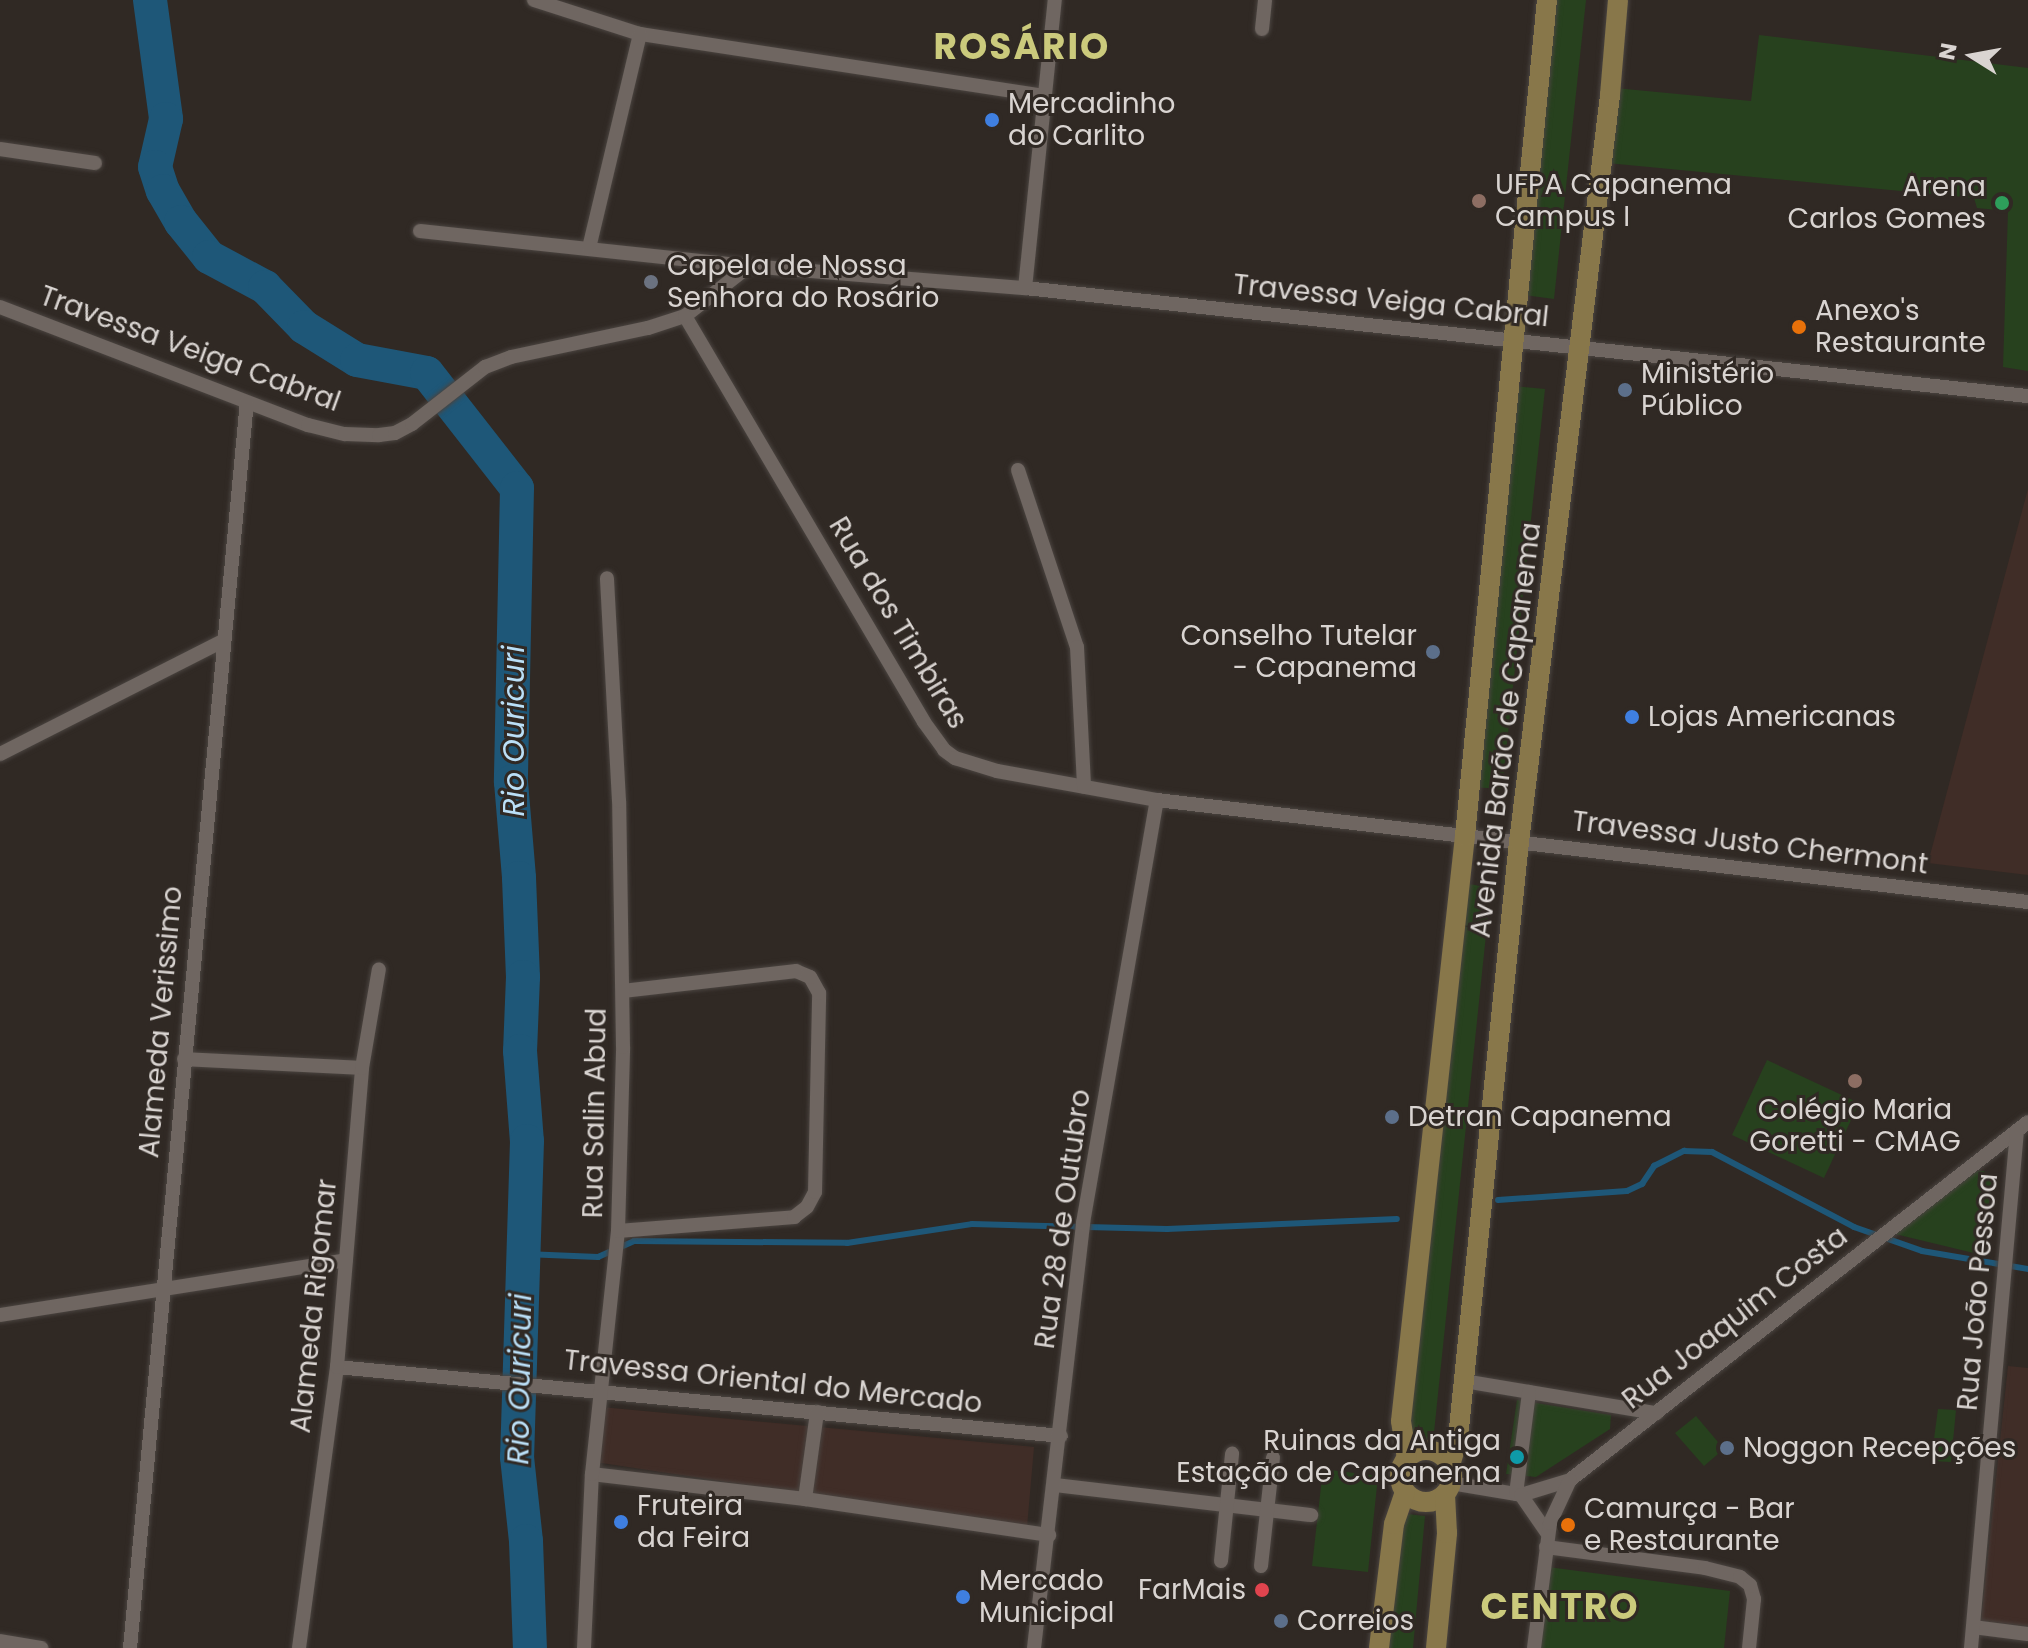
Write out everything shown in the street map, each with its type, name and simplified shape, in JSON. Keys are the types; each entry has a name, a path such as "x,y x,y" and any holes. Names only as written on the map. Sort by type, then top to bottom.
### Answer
{"street":[{"path":"534,0 640,34 1045,96"},
{"path":"1025,288 1055,0"},
{"path":"1262,29 1265,0"},
{"name":"Avenida Barão de Capanema","path":"1407,1459 1401,1421 1465,836 1547,0"},
{"name":"Avenida Barão de Capanema","path":"1436,1648 1449,1481 1458,1438 1519,842 1580,347 1618,0"},
{"path":"589,248 640,34"},
{"path":"0,149 95,163"},
{"name":"Travessa Veiga Cabral","path":"420,231 749,266 1025,288 2028,396"},
{"name":"Travessa Veiga Cabral","path":"0,307 327,431 379,435 395,433 412,424 443,396 485,367 511,357 648,328 685,316 749,266"},
{"name":"Rua dos Timbiras","path":"685,316 944,750 982,767 1157,800 1465,836"},
{"name":"Alameda Verissimo","path":"130,1648 161,1291 247,402"},
{"path":"1018,470 1077,647 1084,787"},
{"name":"Rua Salin Abud","path":"584,1648 592,1474 618,1231 623,991 614,671 607,578"},
{"path":"0,754 223,641"},
{"name":"Rua 28 de Outubro","path":"1034,1648 1061,1436 1083,1223 1157,800"},
{"name":"Travessa Justo Chermont","path":"1465,836 2028,902"},
{"name":"Alameda Rigomar","path":"299,1648 337,1367 362,1068 379,969"},
{"path":"618,1231 794,1217 807,1207 815,1192 819,993 810,977 796,971 623,991"},
{"path":"184,1059 362,1068"},
{"name":"Rua Joaquim Costa","path":"1449,1481 1518,1494 1570,1480 2023,1127"},
{"name":"Rua João Pessoa","path":"1971,1648 2023,1127"},
{"path":"0,1315 346,1260"},
{"name":"Travessa Oriental do Mercado","path":"337,1367 1061,1436"},
{"path":"1464,1381 1656,1413"},
{"path":"1529,1392 1518,1494 1547,1540 1740,1577 1750,1585 1754,1599 1749,1648"},
{"path":"805,1499 817,1412"},
{"path":"1379,1648 1396,1512 1405,1492 1401,1474 1407,1459 1413,1454 1430,1450 1438,1453 1449,1481 1429,1502 1412,1498 1405,1492"},
{"path":"1221,1561 1232,1454"},
{"path":"1261,1566 1273,1458"},
{"path":"592,1474 805,1499 1049,1535"},
{"path":"1534,1648 1547,1540 1555,1509 1570,1480"},
{"path":"1055,1485 1311,1515"},
{"path":"1973,1627 2028,1634"},
{"path":"0,1641 41,1648"}],"shaded area":[{"path":"2028,489 2028,875 1928,863"},
{"path":"2008,1366 2028,1368 2028,1626 1981,1621"},
{"path":"601,1407 1034,1447 1027,1527 595,1462"}],"green space":[{"path":"1557,0 1586,0 1554,299 1524,295"},
{"name":"Arena Carlos Gomes","path":"1759,35 2028,68 2028,371 2003,367 2008,211 1977,208 1974,198 1607,163 1615,88 1751,101"},
{"path":"1514,386 1545,389 1502,789 1472,787"},
{"path":"1460,883 1491,887 1433,1442 1405,1439"},
{"path":"1767,1060 1859,1103 1824,1178 1732,1135"},
{"path":"1977,1171 1984,1171 1992,1183 1982,1255 1895,1234"},
{"path":"1517,1400 1611,1415 1610,1429 1536,1477 1506,1474"},
{"path":"1938,1409 1956,1410 1951,1462 1931,1461"},
{"path":"1696,1416 1718,1442 1718,1454 1704,1466 1675,1433"},
{"path":"1323,1469 1378,1476 1368,1572 1312,1566"},
{"path":"1398,1513 1425,1516 1413,1648 1384,1648"},
{"path":"1548,1567 1730,1591 1724,1648 1540,1648"}],"waterway":[{"name":"Rio Ouricuri","path":"150,0 166,119 155,167 163,191 181,222 209,257 265,287 304,327 357,360 427,373 517,488 511,782 519,878 523,977 520,1051 527,1141 517,1457 526,1541 530,1648"},
{"path":"1498,1200 1627,1191 1642,1184 1654,1166 1684,1151 1712,1152 1854,1227 1922,1251 2028,1269"},
{"path":"525,1254 598,1257 634,1241 847,1243 972,1224 1167,1229 1397,1219"}],"place":[{"name":"Mercadinho do Carlito","path":"992,120"},
{"name":"UFPA Capanema Campus I","path":"1479,201"},
{"name":"Arena Carlos Gomes","path":"2002,203"},
{"name":"Capela de Nossa Senhora do Rosário","path":"651,282"},
{"name":"Anexo's Restaurante","path":"1799,327"},
{"name":"Ministério Público","path":"1625,390"},
{"name":"Conselho Tutelar - Capanema","path":"1433,652"},
{"name":"Lojas Americanas","path":"1632,717"},
{"name":"Colégio Maria Goretti - CMAG","path":"1855,1081"},
{"name":"Detran Capanema","path":"1392,1117"},
{"name":"Noggon Recepções","path":"1727,1448"},
{"name":"Ruinas da Antiga Estação de Capanema","path":"1517,1457"},
{"name":"Fruteira da Feira","path":"621,1522"},
{"name":"Camurça - Bar e Restaurante","path":"1568,1525"},
{"name":"FarMais","path":"1262,1590"},
{"name":"Mercado Municipal","path":"963,1597"},
{"name":"Correios","path":"1281,1621"}],"district":[{"name":"ROSÁRIO","path":"1022,47"},
{"name":"CENTRO","path":"1560,1607"}]}
